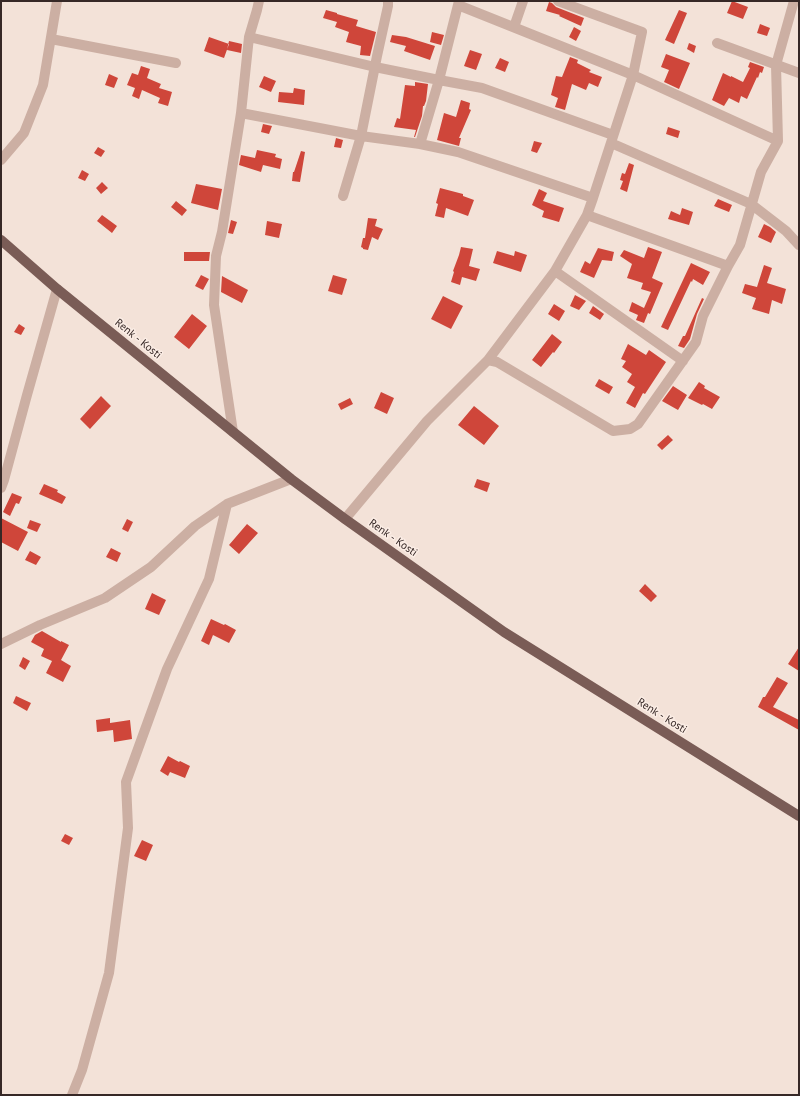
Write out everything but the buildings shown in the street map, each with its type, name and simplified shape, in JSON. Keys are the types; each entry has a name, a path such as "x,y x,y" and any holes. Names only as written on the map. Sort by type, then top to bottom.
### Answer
{"main road":[{"name":"Renk - Kosti","path":"1,240 57,289 233,432 291,479 345,519 504,632 799,816"}],"street":[{"path":"1,160 24,133 43,85 57,1"},
{"path":"233,432 214,305 216,256 222,232 241,113 249,37 259,1"},
{"path":"343,196 361,136 388,1"},
{"path":"514,27 524,1"},
{"path":"488,360 497,362 613,432 630,429 638,424 696,342 703,316 740,245 760,172 778,141 776,64 795,1 799,2"},
{"path":"345,519 427,421 488,360 554,271 587,215 594,198 633,75 642,32 564,2"},
{"path":"420,144 439,80 459,3 633,75 778,141"},
{"path":"249,37 375,67 482,88 612,139 752,204 786,231 799,245"},
{"path":"51,39 176,63"},
{"path":"717,43 799,73"},
{"path":"241,113 361,136 420,144 458,152 594,198"},
{"path":"587,215 728,266"},
{"path":"554,271 683,361"},
{"path":"1,488 57,289"},
{"path":"1,644 40,625 105,598 151,567 195,526 227,504 291,479"},
{"path":"72,1095 82,1070 109,973 128,828 126,782 167,669 209,579 227,504"}]}
